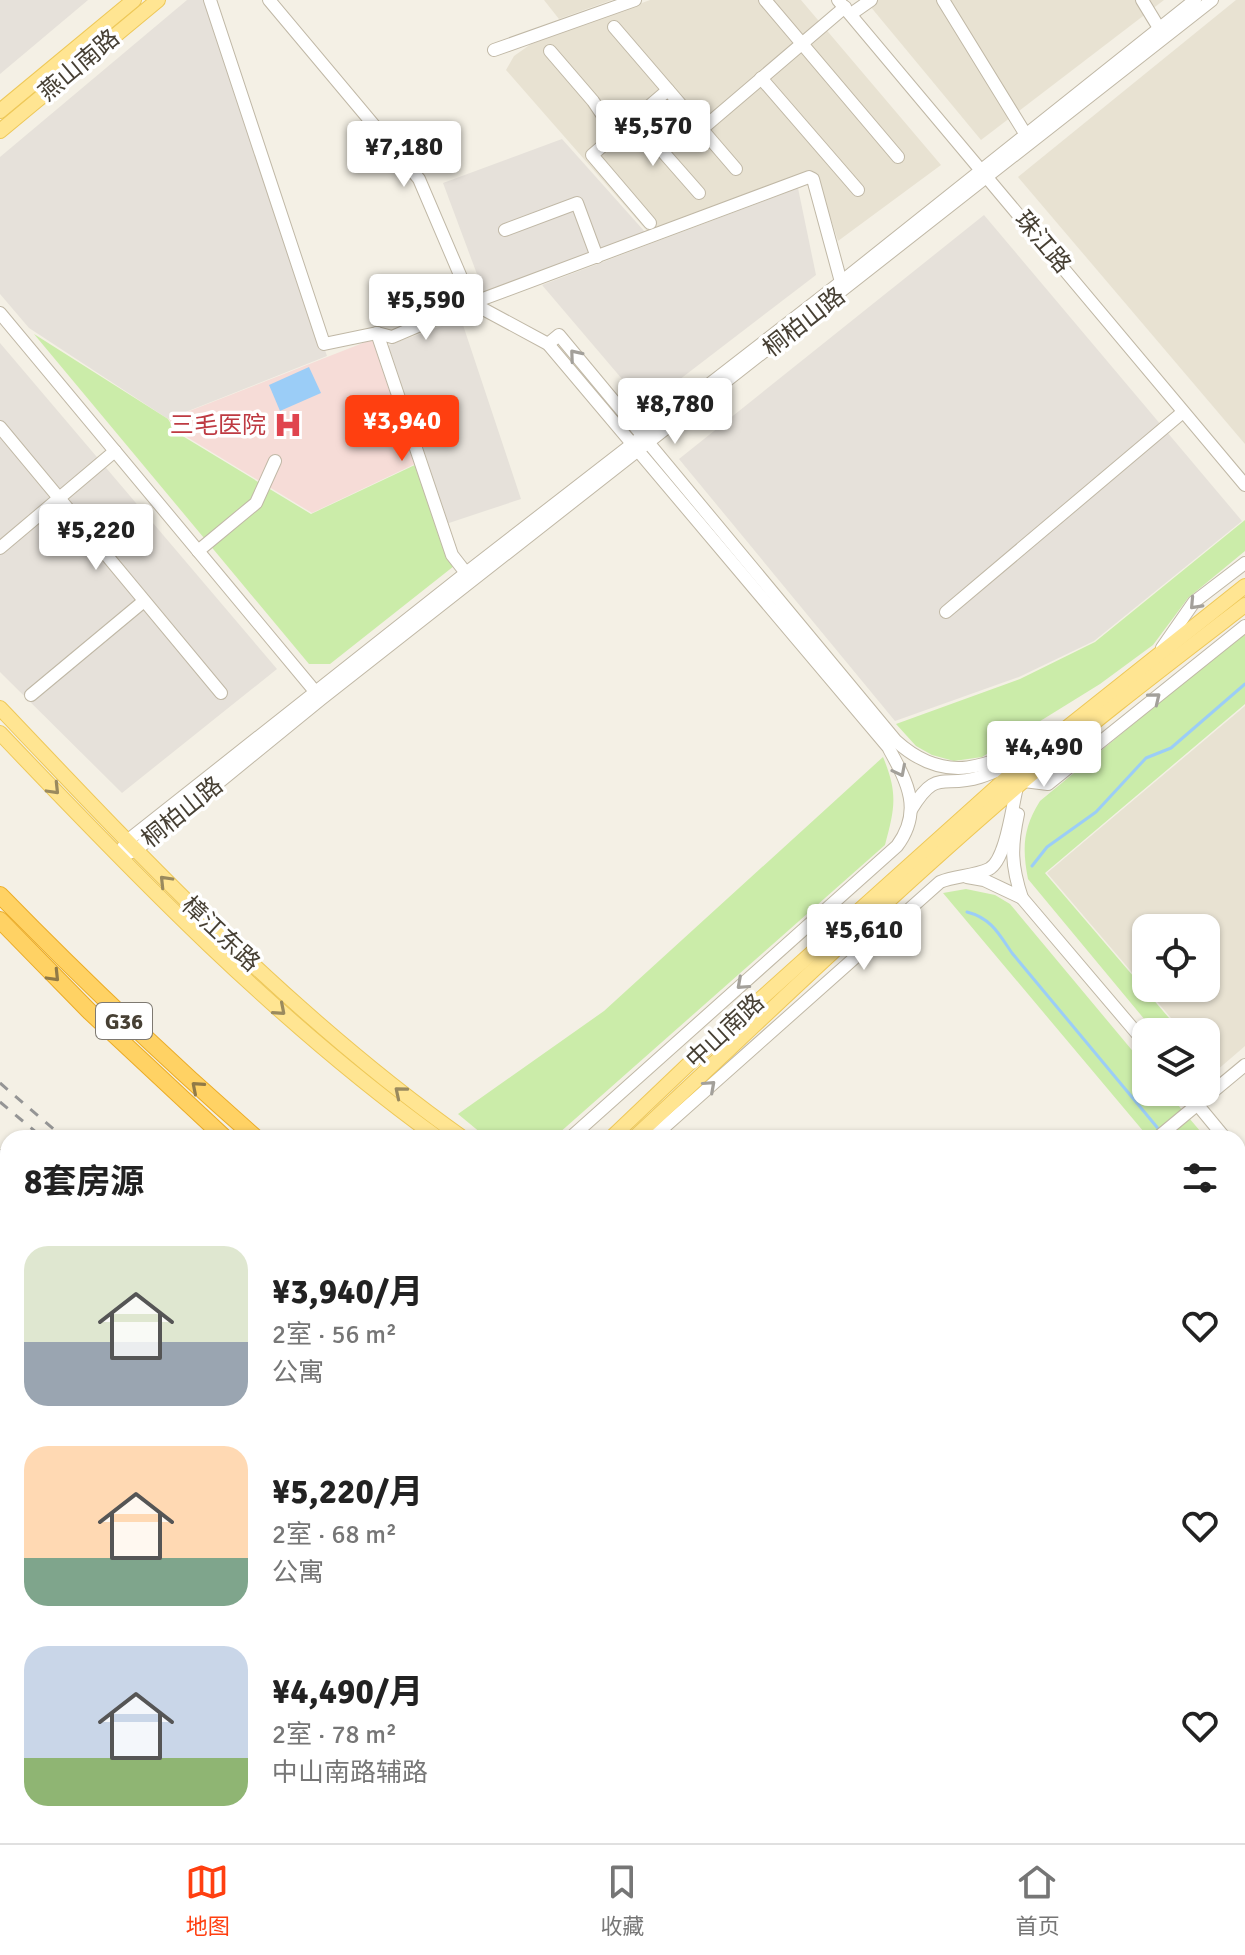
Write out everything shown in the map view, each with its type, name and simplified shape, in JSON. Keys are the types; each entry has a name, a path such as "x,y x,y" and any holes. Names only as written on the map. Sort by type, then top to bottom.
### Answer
{"highway":[{"name":"G36","path":"0,895 113,1010 247,1130"},
{"name":"G36","path":"0,920 90,1012 216,1130"}],"main road":[{"name":"燕山南路","path":"0,111 134,0"},
{"name":"燕山南路","path":"0,131 158,0"},
{"name":"中山南路","path":"620,1130 930,854 1020,784 1127,687 1156,656 1245,586"},
{"name":"中山南路","path":"642,1130 1030,757 1070,724 1245,605"},
{"name":"樟江东路","path":"0,708 247,960 411,1101 452,1130"},
{"name":"樟江东路","path":"0,733 118,857 270,1001 428,1130"}],"street":[{"path":"210,0 324,344 377,333 392,337 472,303 809,177 813,179 841,282"},
{"path":"269,0 419,179 472,303 548,344 559,335 641,443 888,747 911,795 911,810"},
{"path":"494,50 635,0"},
{"path":"765,0 898,157"},
{"path":"702,129 844,7 871,0"},
{"path":"943,0 1026,135"},
{"path":"1142,0 1159,28"},
{"name":"桐柏山路","path":"318,695 986,173 1026,135 1195,0"},
{"name":"桐柏山路","path":"118,857 466,573 641,443 841,282 1212,0"},
{"name":"珠江路","path":"844,7 1245,485"},
{"path":"614,27 736,169"},
{"path":"550,51 593,101 616,135"},
{"path":"761,78 858,190"},
{"path":"650,223 592,155 668,90"},
{"path":"634,119 699,193"},
{"path":"505,230 577,203 597,257"},
{"path":"0,313 318,695"},
{"path":"377,333 452,555 466,573"},
{"path":"946,612 1183,412"},
{"path":"0,427 221,693"},
{"path":"641,443 908,753 942,769 973,768 996,761 1070,724"},
{"path":"0,548 115,451"},
{"path":"198,551 256,503 275,461"},
{"path":"1156,656 1194,602 1245,563"},
{"path":"31,695 144,601"},
{"path":"1020,784 1048,784 1245,626"},
{"path":"579,1130 897,846 903,838 911,810 923,790 935,782 976,779 1030,757"},
{"path":"661,1130 940,882 991,868 1004,848 1006,828 1020,784"},
{"path":"1020,784 1011,848 1014,873 1022,898 1132,1028"},
{"path":"958,876 984,880 1022,898"},
{"path":"1220,1086 1245,1065"},
{"path":"1167,1130 1196,1106"},
{"path":"1200,1106 1219,1130"}],"shaded area":[{"path":"0,0 88,0 0,74"},
{"path":"187,0 205,0 327,356 168,419 29,328 0,294 0,157"},
{"path":"544,0 612,0 559,19"},
{"path":"650,0 801,0 941,165 838,241 817,176 811,172 647,231 506,70 514,56 531,44"},
{"path":"865,0 1164,0 981,140"},
{"path":"1236,0 1245,0 1245,444 1018,177"},
{"path":"562,139 645,232 484,293 443,183"},
{"path":"798,188 816,275 645,406 542,285"},
{"path":"984,215 1242,521 1094,641 1019,677 895,721 679,459"},
{"path":"461,319 521,499 446,524 387,353 389,345"},
{"name":"三毛医院","path":"373,339 417,463 312,513 177,431 169,419"},
{"path":"0,343 277,669 122,793 0,672"},
{"path":"1245,706 1245,1046 1220,1068 1220,1018 1171,1018 1157,1002 1220,1002 1220,914 1132,914 1132,972 1047,873"}],"green space":[{"path":"34,334 168,419 176,432 311,514 417,464 454,566 330,664 309,664"},
{"path":"1245,520 1245,551 1188,598 1153,645 1100,684 982,757 954,761 932,755 916,746 896,724 1020,679 1095,642"},
{"path":"1245,632 1245,704 1045,873 1132,975 1132,1002 1155,1002 1169,1018 1143,1018 1028,879 1025,858 1027,829 1040,801"},
{"path":"883,757 893,791 891,821 885,845 563,1130 477,1130 458,1114 604,1011"},
{"path":"966,889 995,895 1010,904 1132,1050 1132,1106 1179,1106 1199,1130 1142,1130 943,893"}],"water":[{"path":"309,367 321,393 280,411 269,385"}],"waterway":[{"path":"1032,866 1047,847 1096,812 1146,758 1171,748 1245,684"},
{"path":"967,912 982,918 994,928 1159,1130"}],"railway":[{"path":"0,1083 55,1130"},
{"path":"0,1102 33,1130"}],"place":[{"name":"三毛医院","path":"288,425"}]}
